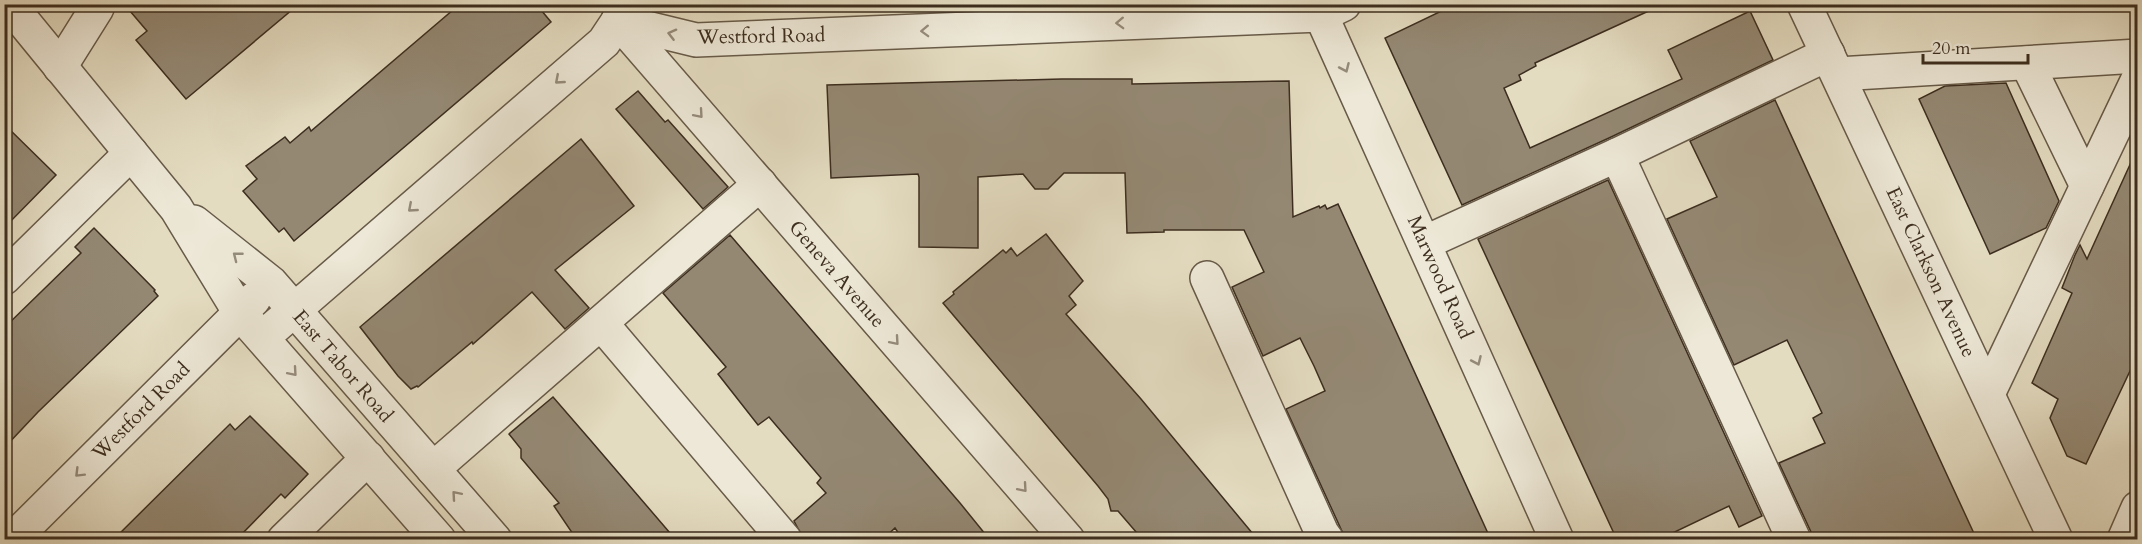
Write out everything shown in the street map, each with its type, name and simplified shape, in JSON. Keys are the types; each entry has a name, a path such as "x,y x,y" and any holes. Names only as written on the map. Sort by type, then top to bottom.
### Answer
{"street":[{"path":"4,8 9,4"},
{"name":"East Tabor Road","path":"9,4 176,208 240,313 439,540"},
{"path":"60,67 97,8 94,4"},
{"name":"East Clarkson Avenue","path":"1804,4 2056,540"},
{"name":"Westford Road","path":"621,13 696,40 1333,10"},
{"name":"Marwood Road","path":"1333,10 1424,243 1557,540"},
{"path":"263,337 604,42 621,13"},
{"name":"Geneva Avenue","path":"621,13 760,184 1068,540"},
{"path":"1424,243 1617,155 1833,64 2027,63 2138,56"},
{"path":"2027,63 2087,186"},
{"path":"1988,394 2138,79"},
{"path":"4,278 130,153"},
{"path":"1617,155 1794,540"},
{"path":"434,469 760,184"},
{"name":"East Tabor Road","path":"176,208 271,283 495,540"},
{"path":"1207,278 1327,540"},
{"name":"Westford Road","path":"12,540 271,283"},
{"path":"601,322 785,540"},
{"path":"284,540 368,458"},
{"path":"2124,540 2138,508"}],"building":[{"path":"124,4 299,4 186,99 136,40 147,31"},
{"path":"460,4 536,4 551,22 294,241 284,228 279,232 243,191 257,179 246,166 285,137 290,143 309,127 311,131"},
{"path":"1456,4 1664,4 1535,63 1536,66 1519,75 1521,80 1504,88 1530,148 1682,79 1668,50 1750,11 1773,60 1462,205 1385,38"},
{"path":"1132,79 1132,84 1289,81 1293,217 1319,206 1320,208 1325,205 1327,209 1338,204 1491,540 1400,540 1399,536 1391,540 1346,540 1286,409 1325,391 1314,366 1300,338 1263,356 1232,287 1264,272 1244,230 1164,230 1164,232 1127,233 1125,173 1064,173 1048,189 1035,189 1023,174 978,177 978,248 919,247 918,174 831,178 827,85"},
{"path":"2006,83 2059,201 2046,228 1990,254 1919,99 1945,86"},
{"path":"638,91 665,122 668,120 728,187 703,209 616,109"},
{"path":"1775,100 1977,540 1812,540 1811,532 1779,463 1825,443 1813,418 1822,413 1787,340 1734,365 1667,219 1717,197 1690,141"},
{"path":"4,124 56,175 4,228"},
{"path":"581,139 634,206 555,270 589,308 565,329 532,292 473,344 472,342 418,387 411,389 360,327"},
{"path":"2138,147 2138,354 2086,464 2067,456 2050,418 2058,399 2032,383 2072,293 2062,288 2075,255 2080,245 2087,259"},
{"path":"1608,180 1762,516 1739,527 1729,506 1658,540 1617,540 1478,239"},
{"path":"94,228 155,290 158,296 4,448 4,328 81,253 75,247"},
{"path":"1046,234 1083,281 1069,296 1076,305 1066,314 1141,399 1258,540 1143,540 1118,511 1111,511 1108,499 1098,486 943,303 1003,250 1006,253 1011,248 1017,256"},
{"path":"730,235 990,540 903,540 895,528 882,540 805,540 803,538 794,521 826,493 817,483 821,478 769,417 758,425 718,374 726,367 663,293"},
{"path":"553,397 676,540 577,540 554,506 559,503 521,458 521,449 509,434"},
{"path":"250,416 308,474 285,498 281,494 236,540 113,540 230,424 235,430"}]}
